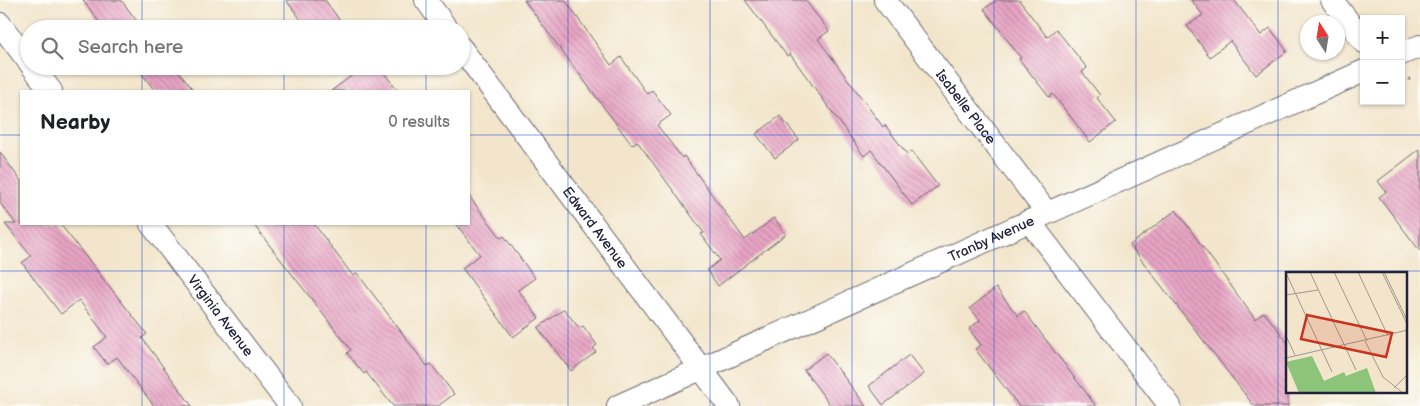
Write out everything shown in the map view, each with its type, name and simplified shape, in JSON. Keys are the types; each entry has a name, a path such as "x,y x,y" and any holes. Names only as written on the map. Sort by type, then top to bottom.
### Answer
{"street":[{"path":"426,0 440,20"},
{"name":"Isabelle Place","path":"886,0 1170,406"},
{"path":"1332,0 1360,37"},
{"path":"0,24 20,50"},
{"path":"1405,52 1420,46"},
{"name":"Edward Avenue","path":"470,60 729,406"},
{"name":"Tranby Avenue","path":"618,406 1360,73"},
{"path":"39,75 50,90"},
{"name":"Virginia Avenue","path":"153,225 290,406"}],"building":[{"path":"83,0 121,0 136,20 97,20"},
{"path":"286,0 325,0 339,20 301,20"},
{"path":"524,0 565,0 611,65 621,57 647,94 652,90 671,115 657,125 682,158 684,156 745,240 774,218 786,234 718,286 707,270 720,260 701,234 704,233 637,141 632,145"},
{"path":"745,0 805,0 829,31 818,39 883,127 885,125 907,154 911,151 938,186 912,205 871,150 864,156 790,54 787,56"},
{"path":"997,0 1019,0 1047,37 1056,29 1087,68 1082,72 1100,95 1097,98 1116,122 1090,142 1053,94 1049,97 1019,59 1021,58 984,9"},
{"path":"1191,0 1234,0 1261,35 1270,28 1287,51 1256,75 1230,41 1210,57 1187,26 1203,15"},
{"path":"143,75 182,75 193,90 154,90"},
{"path":"353,75 386,75 397,90 332,90"},
{"path":"780,116 799,140 775,158 756,134"},
{"path":"1420,149 1420,251 1379,197 1386,192 1378,181"},
{"path":"0,152 20,180 20,225 61,225 147,334 142,338 192,406 154,406 117,357 107,364 94,347 107,337 79,300 61,314 22,263 31,256 5,224 16,224 0,203"},
{"path":"470,197 501,238 504,236 535,278 518,290 539,318 513,337 462,268 480,255 457,225 470,225"},
{"path":"1176,210 1255,319 1264,312 1286,340 1286,394 1288,394 1288,406 1254,406 1130,245"},
{"path":"254,225 315,225 353,276 357,273 427,366 431,364 454,394 438,406 393,406 366,372 364,374 347,353 351,350"},
{"path":"996,288 1018,316 1024,311 1096,406 1019,406 975,349 981,345 969,329 980,320 970,308"},
{"path":"564,309 579,328 583,326 597,345 593,348 596,352 571,371 538,328"},
{"path":"826,353 866,406 831,406 804,370"},
{"path":"909,355 924,374 883,405 869,386"}]}
